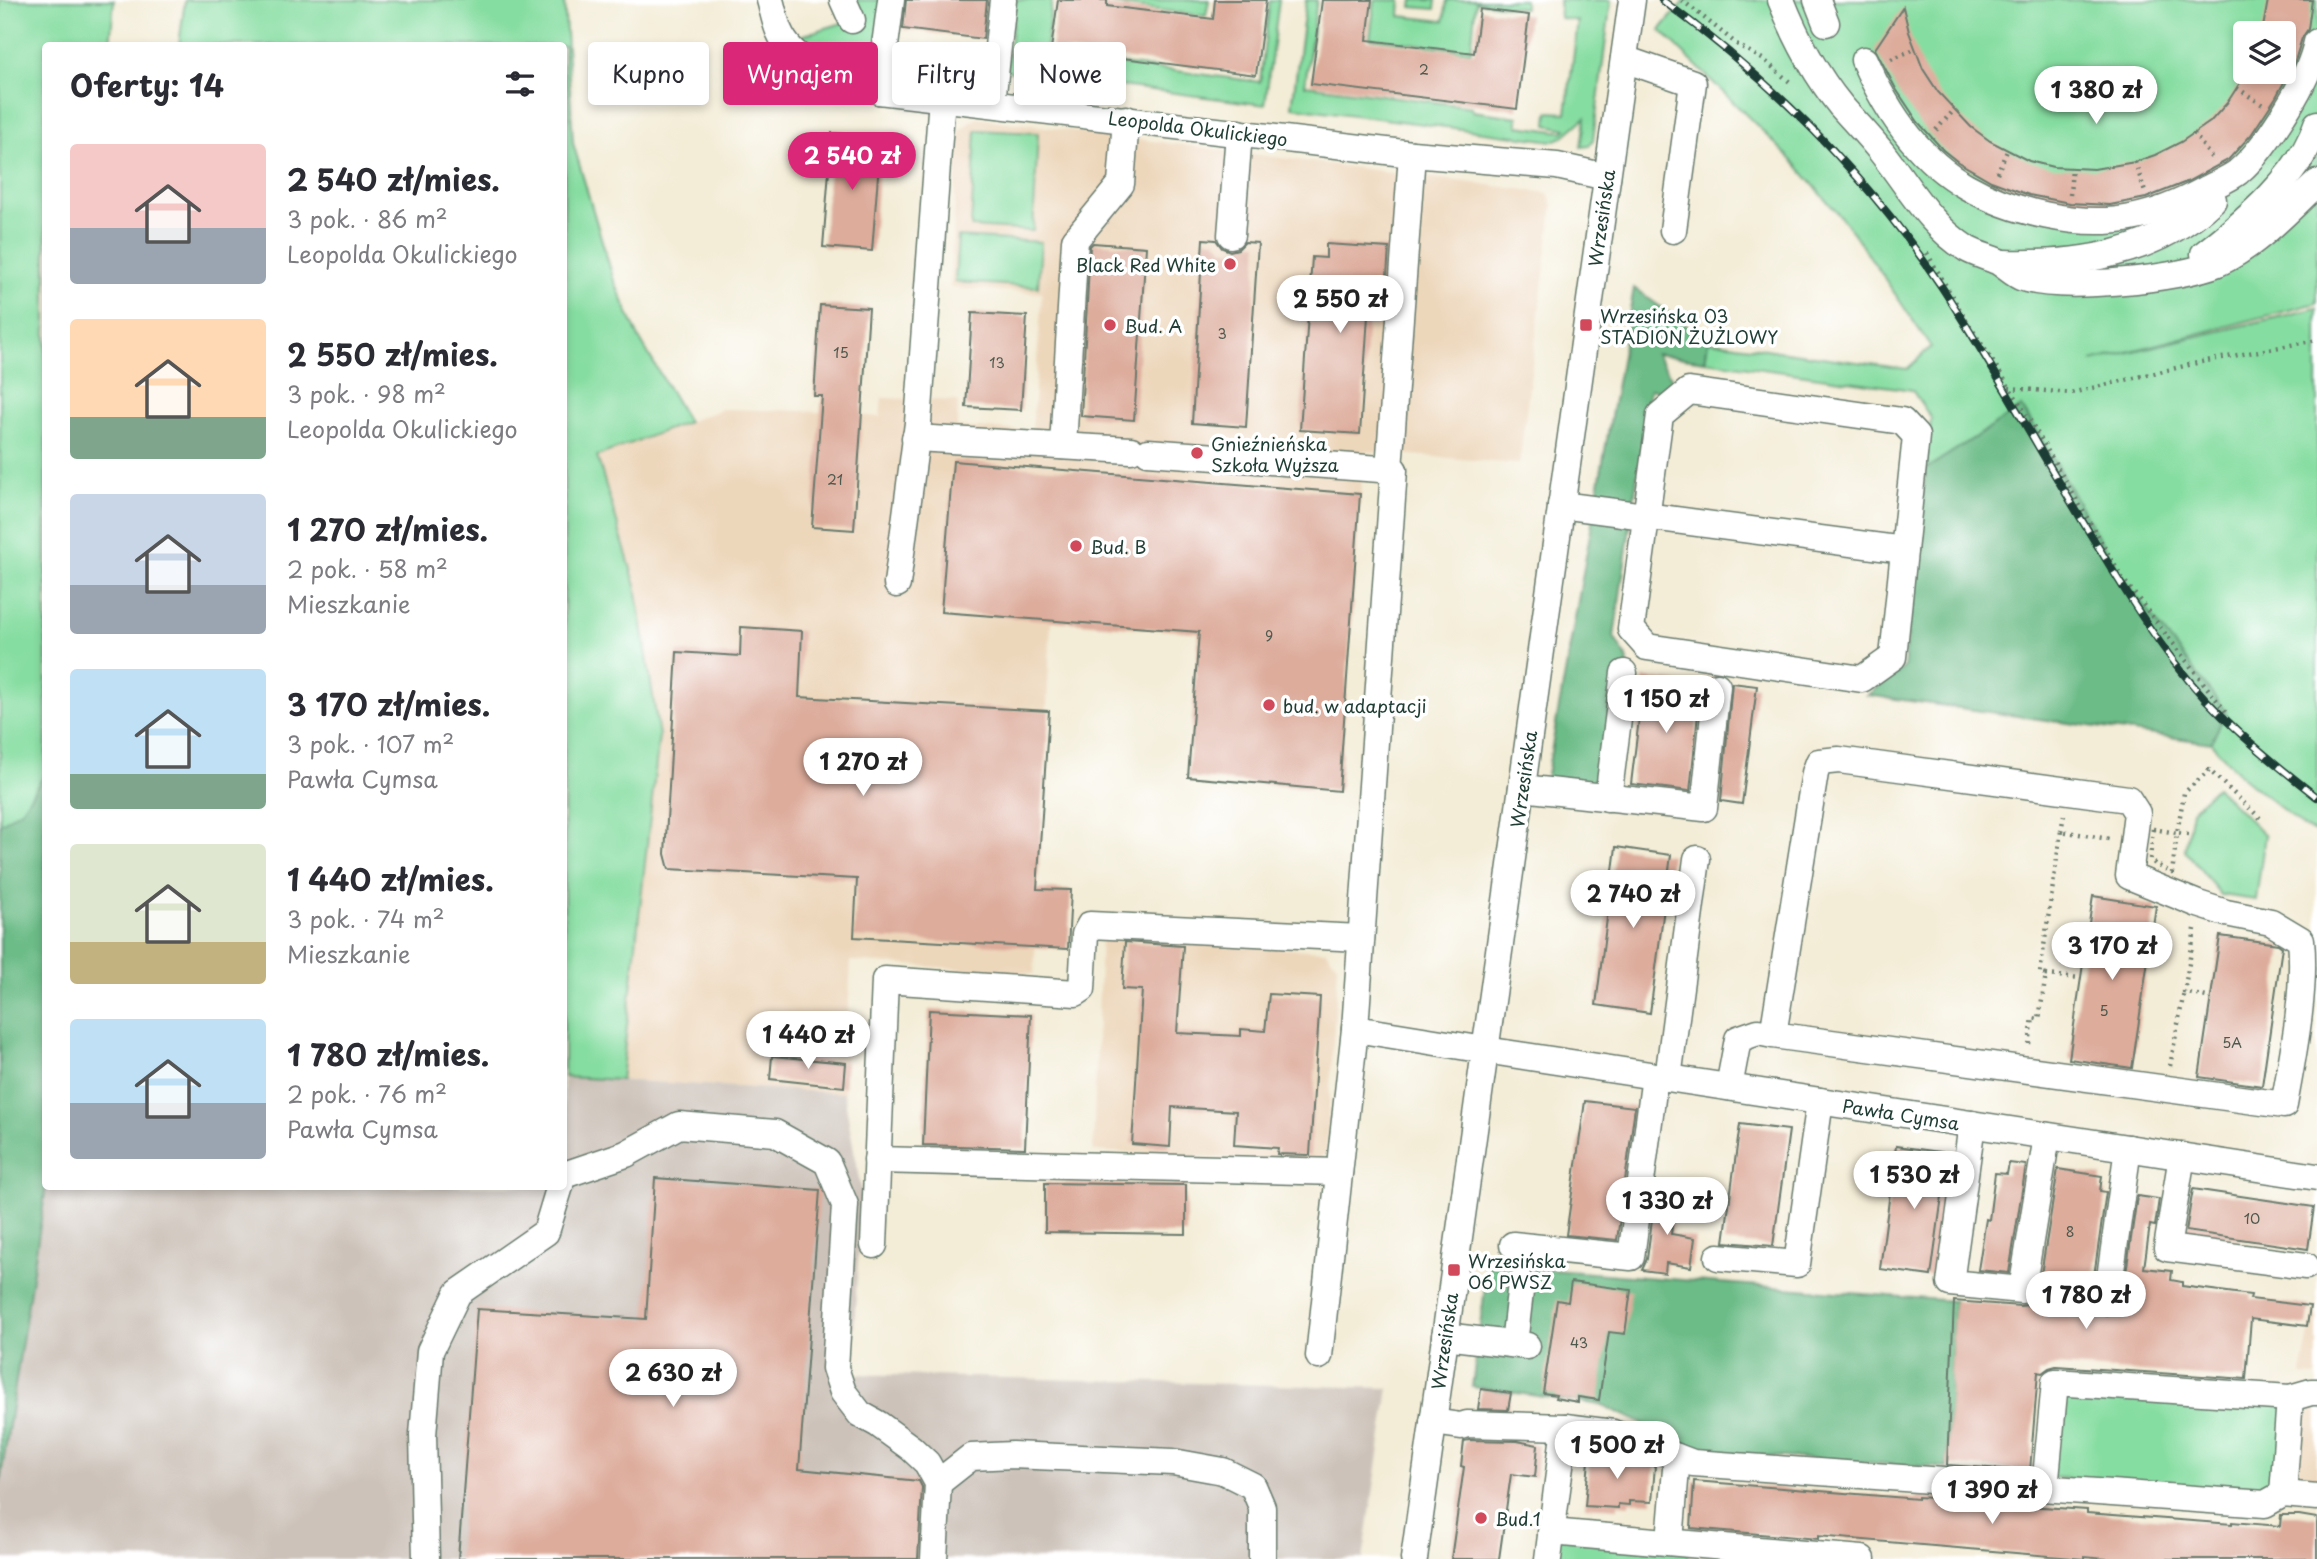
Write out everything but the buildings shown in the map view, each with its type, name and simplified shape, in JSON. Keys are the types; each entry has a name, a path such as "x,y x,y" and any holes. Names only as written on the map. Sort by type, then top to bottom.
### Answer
{"street":[{"name":"Leopolda Okulickiego","path":"770,0 779,33 795,54 816,68 879,91 892,92"},
{"path":"879,91 891,0"},
{"path":"999,42 1003,0"},
{"name":"Wrzesińska","path":"1415,1559 1632,0"},
{"path":"1781,0 1793,30 1815,69 1921,207 1939,226 1968,249 1999,262 2021,278 2074,284 2163,276 2218,262 2256,239 2317,183"},
{"path":"1877,60 1875,86 1895,120 1945,172 1966,187 2032,212 2094,221 2128,219 2182,203 2269,138 2296,96 2317,41"},
{"path":"1624,59 1693,83 1673,230"},
{"name":"Leopolda Okulickiego","path":"1000,104 1412,154 1557,166 1606,177"},
{"path":"897,584 915,438 941,105"},
{"path":"1063,446 1075,240 1121,184 1126,119"},
{"path":"2163,276 2201,257 2250,215 2295,164 2314,134 2317,124"},
{"path":"1231,235 1239,133"},
{"path":"1389,469 1412,154"},
{"path":"1999,262 2035,264 2067,261 2104,257 2133,249 2157,239 2208,205 2226,188 2228,171"},
{"path":"1689,391 1902,421 1916,436 1904,550 1893,657 1862,679 1647,647 1631,629 1660,415 1689,391"},
{"path":"915,438 1394,470 1355,1029 1319,1356"},
{"path":"1561,505 1904,550"},
{"path":"1608,798 1624,673"},
{"path":"1522,788 1704,808 1717,686"},
{"path":"1729,1087 1738,1039 1758,1032 1773,1035 2284,1105 2300,993 2303,959 2301,940 2272,922 2226,913 2198,904 2129,876 2137,813 2128,799 1839,760 1819,762 1815,773 1773,1035"},
{"path":"1513,1245 1631,1257 1697,859"},
{"path":"874,1245 885,980 1076,993 1082,989 1085,934 1090,925 1361,938"},
{"name":"Pawła Cymsa","path":"1355,1029 2317,1177"},
{"path":"1718,1257 1797,1264 1820,1101"},
{"path":"1972,1124 1950,1283 2022,1290 2047,1136"},
{"path":"567,1174 626,1154 680,1125 775,1133 827,1162 845,1205 835,1368 844,1392 860,1414 878,1424 928,1463 938,1483 934,1559"},
{"path":"2107,1298 2128,1148"},
{"path":"2182,1156 2167,1248 2306,1266"},
{"path":"877,1160 1339,1172"},
{"path":"426,1559 423,1435 430,1351 458,1293 545,1232 559,1190"},
{"path":"1445,1336 1520,1345 1521,1283"},
{"path":"2045,1488 2055,1382 2290,1398 2317,1392"},
{"path":"2283,1494 2290,1398"},
{"path":"1433,1422 1461,1426 1565,1427 1613,1433 1693,1463 2266,1504 2283,1494 2317,1497"},
{"path":"1548,1559 1565,1427"},
{"path":"938,1483 971,1457 1012,1455 1173,1462 1223,1471 1253,1486 1262,1507 1262,1559"},
{"path":"1673,1549 1677,1457"},
{"path":"1551,1532 1673,1549 1862,1559"}],"path":[{"path":"1682,0 1794,85"},
{"path":"1877,60 1915,49"},
{"path":"2237,88 2266,107"},
{"path":"1933,134 1954,110"},
{"path":"2194,133 2228,171"},
{"path":"1996,175 2007,151"},
{"path":"2135,162 2148,203"},
{"path":"2069,199 2072,167"},
{"path":"1920,242 2123,579 2226,712"},
{"path":"2009,388 2071,393 2201,362 2317,340"},
{"path":"2188,834 2177,832 2153,829 2150,859 2172,873 2177,832 2184,793 2209,770 2260,818"},
{"path":"2061,831 2065,807"},
{"path":"2058,849 2040,973 2081,978"},
{"path":"2168,1077 2194,934"},
{"path":"2040,1009 2046,975"},
{"path":"2184,992 2211,998"}],"shaded area":[{"path":"977,118 1548,193 1553,205 1519,464 1364,451 1339,791 1188,777 1199,633 1051,621 1034,974 851,961 844,1093 621,1080 659,736 597,456 722,409 805,411 880,417 882,398 958,401 957,427 1032,431 1042,293 950,288 959,131"},
{"path":"1101,938 1326,951 1338,966 1326,1152 1316,1162 1093,1151"},
{"path":"567,1077 844,1093 862,1197 851,1374 1389,1388 1363,1559 0,1559 0,1473 45,1190 567,1190"},
{"path":"2317,1296 2317,1376 2301,1375 2307,1343"},
{"path":"2300,1403 2317,1405 2317,1491 2311,1491 2297,1468"}],"green space":[{"path":"0,0 114,0 110,42 42,42 42,887 0,1018"},
{"path":"185,0 564,0 567,42 179,42"},
{"path":"842,0 883,0 878,42 810,42 800,36 852,20"},
{"path":"1016,0 1052,0 1047,42 1014,42 1014,72 1006,71"},
{"path":"1113,0 1209,0 1206,16 1112,4"},
{"path":"1270,0 1279,0 1265,105 1126,87 1126,65 1260,82"},
{"path":"1306,0 1317,0 1305,85 1472,107 1472,111 1518,117 1518,126 1563,132 1566,129 1547,125 1548,112 1566,113 1578,21 1560,18 1559,0 1611,0 1593,140 1589,146 1581,147 1585,118 1563,137 1553,141 1292,107"},
{"path":"1375,0 1401,0 1400,16 1444,21 1447,0 1524,0 1524,8 1476,2 1471,51 1370,38"},
{"path":"1413,0 1436,0 1435,9 1412,7"},
{"path":"1685,0 2317,0 2317,303 2092,361 2317,308 2317,833 2304,827 2239,774 2211,743 2123,579 2022,407 1926,469 1931,418 1912,390 1705,361 1708,341 1907,369 1931,347 1851,229 1793,161 1660,30"},
{"path":"567,48 573,143 613,278 638,336 688,422 597,456 636,586 659,736 621,1080 567,1077"},
{"path":"976,130 1038,133 1033,231 971,227"},
{"path":"958,237 1041,242 1038,287 955,282"},
{"path":"1634,288 1708,341 1705,361 1656,354 1678,387 1676,394 1650,389 1614,637 1628,660 1608,798 1544,791"},
{"path":"2022,407 2123,579 2226,712 2211,743 1867,695 1904,668 1926,469"},
{"path":"42,779 42,1190 46,1190 0,1483 0,824 22,809"},
{"path":"2216,787 2265,835 2256,900 2221,895 2185,850 2192,810"},
{"path":"1488,1265 1954,1301 1947,1468 1705,1452 1602,1405 1472,1387"},
{"path":"2055,1382 2290,1398 2283,1494 2046,1477"},
{"path":"1551,1532 1690,1543 1688,1559 1548,1559"}],"railway":[{"path":"1662,0 1741,62 1778,96 1814,131 1881,205 1941,286 2082,520 2165,650 2224,718 2317,797"}],"place":[{"name":"Black Red White","path":"1230,264"},
{"name":"Bud. A","path":"1110,325"},
{"name":"Wrzesińska 03 STADION ŻUŻLOWY","path":"1586,325"},
{"name":"Gnieźnieńska Szkoła Wyższa","path":"1197,453"},
{"name":"Bud. B","path":"1076,546"},
{"name":"bud. w adaptacji","path":"1269,705"},
{"name":"Wrzesińska 06 PWSZ","path":"1454,1270"},
{"name":"Bud.1","path":"1481,1518"}]}
